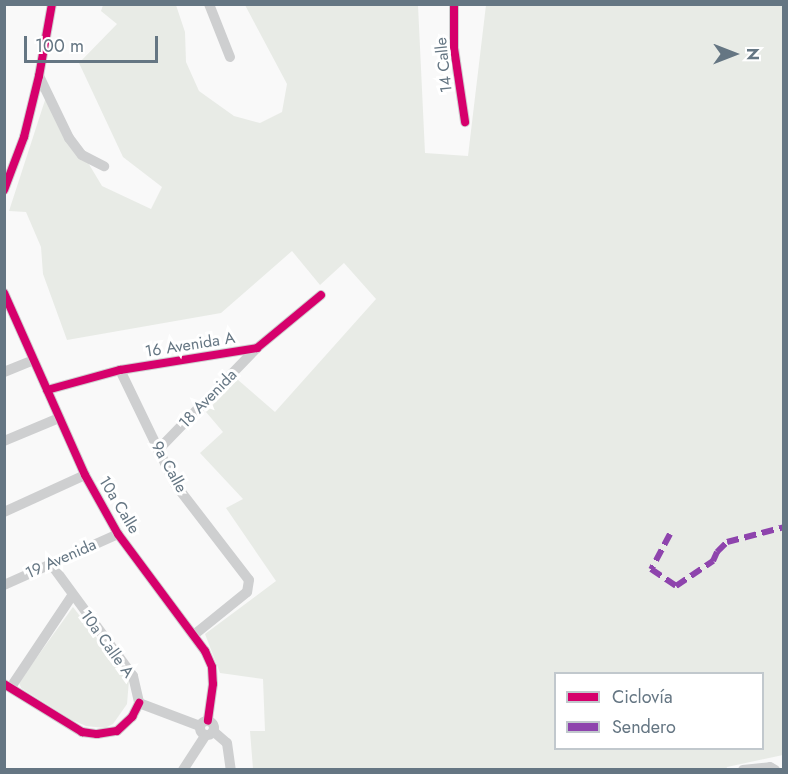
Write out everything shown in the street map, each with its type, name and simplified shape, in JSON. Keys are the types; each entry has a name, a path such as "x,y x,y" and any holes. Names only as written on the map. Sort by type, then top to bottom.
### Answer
{"street":[{"path":"4,190 24,137 39,76 52,4"},
{"path":"209,4 230,57"},
{"name":"14 Calle","path":"454,4 454,48 465,122"},
{"path":"39,76 69,138 82,155 104,166"},
{"name":"10a Calle","path":"4,294 85,475 118,534 195,634 212,667 213,684 207,729"},
{"name":"16 Avenida A","path":"47,390 120,370 257,348 321,295"},
{"name":"18 Avenida","path":"158,450 257,348"},
{"path":"4,372 33,360"},
{"name":"9a Calle","path":"120,370 175,484 249,580 250,586 195,634"},
{"path":"4,441 59,418"},
{"path":"4,512 85,475"},
{"name":"19 Avenida","path":"4,585 118,534"},
{"name":"10a Calle A","path":"51,564 72,596 133,676 139,703"},
{"path":"72,596 8,685 82,732 97,734 117,731 132,717 139,703 207,729 227,743 231,770"},
{"path":"183,770 207,729"},
{"path":"743,770 770,767 775,770"}],"shaded area":[{"path":"103,5 176,5 185,32 186,62 199,91 234,116 260,123 282,112 287,84 245,5 418,5 425,153 468,156 486,5 783,5 783,755 727,767 726,770 253,769 250,731 265,731 263,679 220,673 205,634 276,581 226,508 243,499 200,453 223,432 206,412 237,379 275,412 376,299 344,263 320,285 292,251 221,313 67,340 43,274 41,247 26,212 9,211 47,94 102,186 151,209 162,187 123,157 79,63 117,24 101,11"},
{"path":"73,607 129,680 127,704 113,724 105,728 86,726 72,720 21,688 19,682"}],"marked path":[{"path":"670,534 651,569 676,586 713,561 717,552 727,542 784,527"}],"cycle path":[{"path":"4,190 24,137 39,76 52,4"},
{"path":"454,4 454,48 465,122"},
{"path":"4,293 85,475 118,534 205,651 212,667 213,684 208,721"},
{"path":"47,390 120,370 257,348 321,295"},
{"path":"4,684 82,732 97,734 117,731 132,717 139,703"}]}
